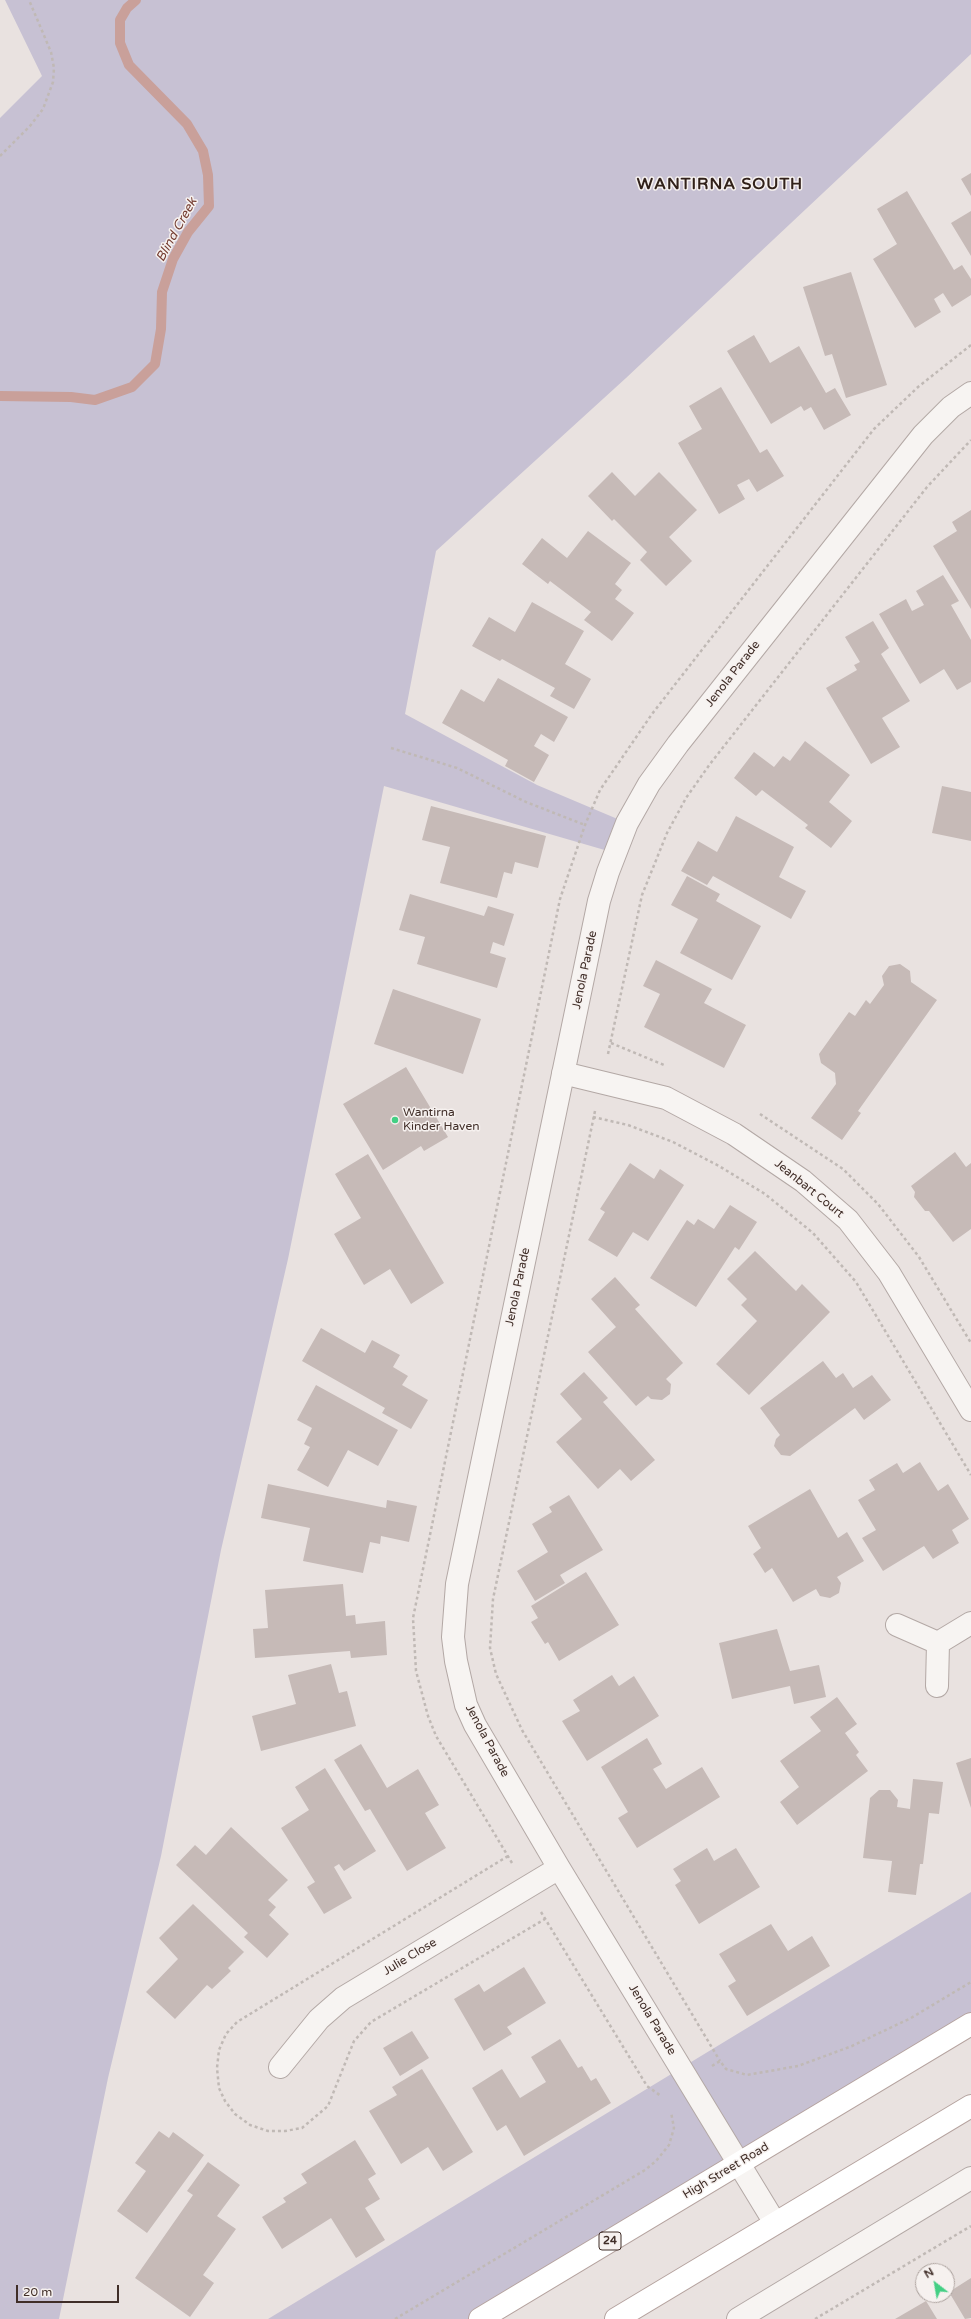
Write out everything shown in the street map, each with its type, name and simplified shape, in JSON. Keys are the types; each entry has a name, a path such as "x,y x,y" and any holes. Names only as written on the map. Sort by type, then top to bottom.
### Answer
{"main road":[{"name":"High Street Road","path":"480,2319 971,2024"},
{"path":"616,2319 971,2106"}],"street":[{"name":"Jenola Parade","path":"775,2223 559,1868 475,1725 460,1683 453,1637 454,1603 461,1557 599,901 608,872 627,823 649,784 678,744 923,435 951,407 971,392"},
{"name":"Jeanbart Court","path":"563,1073 666,1098 734,1134 803,1181 848,1220 889,1273 971,1410"},
{"path":"938,1643 971,1623"},
{"path":"897,1625 938,1643"},
{"path":"936,1686 938,1643"},
{"name":"Julie Close","path":"280,2067 319,2019 343,1998 559,1868"},
{"path":"738,2319 971,2178"}],"path":[{"path":"0,156 30,126 43,108 53,82 54,68 51,52 29,0"},
{"path":"606,1060 642,894 667,833 686,798 710,764 927,487 971,440"},
{"path":"391,748 456,768 526,802 585,825"},
{"path":"596,1104 493,1599 490,1648 496,1674 522,1730 720,2061 726,2068 747,2075 798,2066 852,2046 911,2018 971,1982"},
{"path":"594,1117 628,1126 673,1142 719,1166 765,1194 813,1233 856,1282 971,1475"},
{"path":"539,1910 647,2086 661,2096 664,2102"},
{"path":"707,2069 720,2061"},
{"path":"661,2096 666,2093"},
{"path":"395,2319 646,2170 663,2153 673,2135 674,2119 668,2107"},
{"path":"815,2319 971,2226"}],"shaded area":[{"path":"5,0 971,0 971,54 626,378 436,551 405,714 537,785 627,823 615,853 384,786 288,1259 221,1550 161,1856 108,2078 59,2319 0,2319 0,118 42,76"},
{"path":"971,1892 971,2024 480,2319 268,2319"}],"building":[{"path":"971,173 971,196 961,179"},
{"path":"907,191 954,270 962,265 971,279 971,295 952,307 943,293 934,299 941,312 915,328 873,259 897,244 877,209"},
{"path":"971,211 971,256 951,223"},
{"path":"851,272 887,385 846,398 832,354 825,356 803,287"},
{"path":"754,335 770,363 799,346 826,393 835,388 851,415 824,430 811,407 804,411 801,406 771,424 727,351"},
{"path":"721,387 760,453 767,449 784,476 757,492 749,479 737,485 745,499 719,514 678,443 702,429 689,406"},
{"path":"612,472 635,496 659,472 697,510 669,537 692,561 666,586 640,560 647,552 614,519 612,521 588,496"},
{"path":"971,510 971,609 933,546 957,531 952,522"},
{"path":"588,531 631,563 615,584 622,590 615,599 634,613 612,641 584,620 591,612 550,581 548,584 522,564 542,538 567,558"},
{"path":"943,575 959,601 951,605 971,640 971,682 957,690 944,669 920,684 879,614 906,599 912,611 924,605 916,591"},
{"path":"532,602 584,631 565,664 591,679 574,709 550,696 555,688 502,659 500,661 472,646 489,617 515,632"},
{"path":"873,621 889,648 881,654 910,701 882,718 900,747 871,764 826,688 857,670 854,665 860,662 845,637"},
{"path":"498,678 568,717 554,742 541,734 534,746 549,755 534,782 505,766 508,760 442,723 461,689 484,702"},
{"path":"805,741 850,775 829,802 852,821 831,848 805,828 808,825 762,790 756,796 734,778 754,752 774,767 783,756 790,761"},
{"path":"942,786 971,792 971,841 932,833"},
{"path":"431,806 546,836 538,868 515,862 512,874 504,872 497,898 440,883 450,847 422,840"},
{"path":"736,816 794,847 779,877 806,891 791,919 713,876 707,885 681,871 698,841 717,852"},
{"path":"687,876 720,894 716,901 761,926 732,980 680,953 698,919 671,905"},
{"path":"410,894 484,916 488,906 514,914 504,946 493,942 490,953 506,958 497,988 417,964 425,937 399,930"},
{"path":"656,960 712,989 704,1003 746,1025 724,1068 644,1027 660,994 643,986"},
{"path":"900,964 910,971 911,982 937,1000 858,1111 861,1113 842,1140 811,1118 836,1084 835,1073 821,1063 819,1054 849,1012 855,1016 866,1000 870,1004 884,985 882,976 889,966"},
{"path":"393,989 481,1019 463,1074 374,1044"},
{"name":"Wantirna Kinder Haven","path":"406,1067 448,1137 424,1151 421,1146 383,1170 343,1104"},
{"path":"955,1152 966,1167 971,1163 971,1229 953,1242 929,1211 925,1211 914,1197 915,1192 911,1186"},
{"path":"368,1154 444,1283 411,1304 390,1269 364,1285 334,1234 361,1218 335,1174"},
{"path":"630,1163 654,1179 660,1169 684,1185 648,1241 633,1232 617,1257 588,1240 605,1212 600,1209"},
{"path":"730,1205 757,1222 739,1250 735,1247 696,1307 650,1278 687,1220 694,1225 698,1219 714,1229"},
{"path":"755,1251 796,1291 802,1284 830,1312 749,1395 716,1364 757,1321 741,1305 747,1299 727,1279"},
{"path":"615,1277 640,1305 635,1309 683,1363 666,1379 671,1384 670,1394 662,1400 651,1399 648,1396 636,1406 588,1352 616,1327 591,1299"},
{"path":"321,1328 365,1353 372,1340 400,1355 393,1367 408,1376 402,1385 428,1400 411,1429 382,1413 385,1408 302,1361"},
{"path":"823,1361 836,1378 843,1373 853,1388 872,1375 891,1400 864,1420 855,1408 790,1456 781,1455 774,1446 776,1439 780,1435 760,1408"},
{"path":"584,1372 608,1398 603,1402 655,1460 631,1481 620,1469 598,1489 556,1442 582,1419 560,1394"},
{"path":"316,1385 398,1430 378,1466 348,1450 328,1487 297,1470 310,1447 304,1444 312,1428 297,1420"},
{"path":"920,1462 938,1491 948,1484 969,1519 952,1530 959,1543 933,1559 924,1546 883,1571 862,1538 876,1530 858,1500 875,1490 869,1480 897,1463 903,1473"},
{"path":"268,1484 386,1508 387,1500 417,1506 409,1542 381,1536 380,1544 370,1542 363,1573 303,1561 310,1528 261,1518"},
{"path":"810,1489 838,1538 847,1532 864,1561 837,1577 841,1583 839,1593 830,1598 820,1596 816,1589 793,1602 772,1568 765,1573 753,1554 761,1548 748,1526"},
{"path":"569,1495 603,1550 560,1575 565,1583 535,1601 517,1571 548,1552 532,1524 552,1512 549,1507"},
{"path":"586,1572 619,1625 559,1661 548,1642 545,1644 531,1622 538,1618 531,1606"},
{"path":"343,1584 346,1616 355,1615 356,1624 385,1621 387,1655 351,1658 350,1651 255,1658 253,1629 268,1628 265,1590"},
{"path":"777,1629 790,1671 819,1665 826,1697 794,1704 790,1686 732,1699 719,1643"},
{"path":"331,1664 339,1693 347,1691 356,1726 261,1751 252,1716 296,1704 288,1675"},
{"path":"612,1675 619,1686 634,1676 659,1716 587,1761 562,1721 580,1711 573,1700"},
{"path":"837,1697 857,1724 845,1733 859,1752 856,1755 868,1771 797,1825 780,1802 799,1787 780,1761 821,1731 810,1717"},
{"path":"647,1738 662,1764 653,1769 666,1789 702,1767 720,1797 637,1848 618,1818 628,1812 601,1767"},
{"path":"361,1744 387,1788 418,1769 439,1805 425,1813 446,1848 407,1871 370,1809 365,1811 334,1760"},
{"path":"971,1758 971,1808 956,1763"},
{"path":"325,1768 376,1851 344,1871 339,1864 334,1867 352,1898 324,1914 307,1887 315,1882 281,1828 309,1810 295,1787"},
{"path":"913,1779 943,1782 939,1814 929,1813 923,1864 920,1864 916,1895 888,1892 892,1861 863,1858 870,1798 879,1790 890,1790 898,1800 897,1807 910,1809"},
{"path":"231,1827 288,1880 268,1900 276,1907 269,1915 289,1934 267,1958 244,1937 248,1933 176,1865 195,1845 206,1855"},
{"path":"707,1848 714,1861 736,1848 760,1887 699,1924 675,1885 681,1881 673,1869"},
{"path":"193,1904 244,1952 228,1968 231,1971 212,1989 207,1985 175,2019 146,1992 178,1959 159,1938"},
{"path":"771,1924 788,1951 812,1936 830,1966 747,2016 728,1986 736,1981 719,1954"},
{"path":"524,1967 546,2003 507,2027 512,2034 484,2051 454,1999 479,1984 484,1992"},
{"path":"412,2031 429,2058 400,2076 383,2048"},
{"path":"560,2039 578,2068 582,2066 591,2081 596,2078 611,2103 524,2156 506,2125 497,2131 472,2088 502,2069 520,2098 546,2082 531,2057"},
{"path":"422,2069 473,2152 443,2171 428,2147 401,2164 369,2111 397,2095 392,2087"},
{"path":"159,2131 169,2138 173,2132 204,2155 147,2233 117,2211 146,2171 135,2163"},
{"path":"355,2140 376,2174 368,2179 380,2199 365,2208 385,2240 356,2258 331,2218 282,2249 262,2217 286,2202 283,2198 307,2183 301,2174"},
{"path":"208,2162 240,2185 217,2216 236,2229 203,2275 214,2283 190,2317 135,2278 193,2195 187,2191"},
{"path":"971,2278 971,2318 965,2319 955,2302 955,2288"},
{"path":"923,2303 927,2303 937,2319 895,2319"}],"waterway":[{"name":"Blind Creek","path":"0,396 71,397 95,400 132,387 155,364 161,329 162,292 173,259 188,232 209,206 208,175 203,151 187,124 129,65 120,43 120,20 127,8 136,0"}],"place":[{"name":"Wantirna Kinder Haven","path":"395,1120"}],"district":[{"name":"WANTIRNA SOUTH","path":"720,185"}]}
